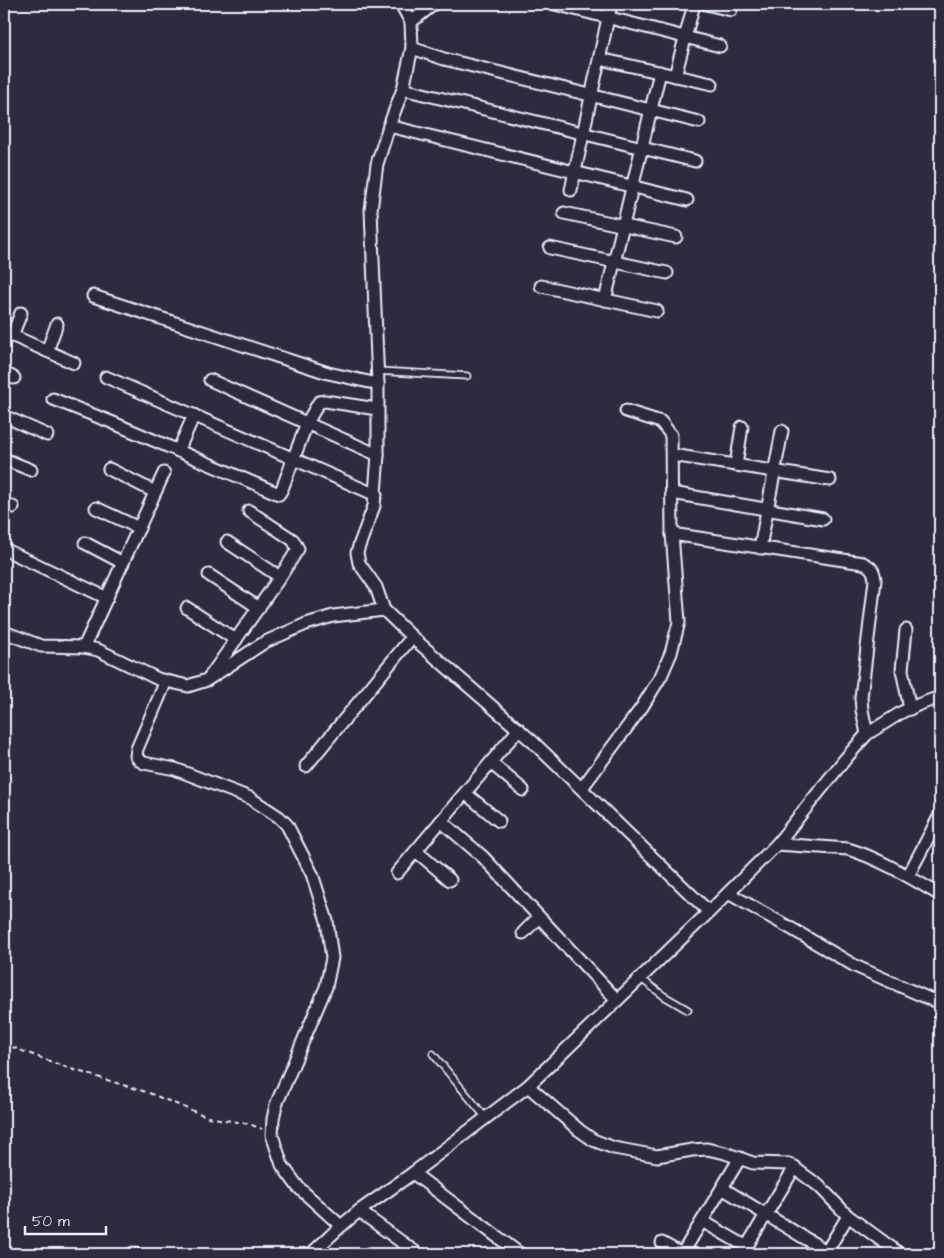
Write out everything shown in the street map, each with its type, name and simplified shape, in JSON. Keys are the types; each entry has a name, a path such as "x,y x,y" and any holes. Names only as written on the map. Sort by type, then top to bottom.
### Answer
{"street":[{"path":"401,4 411,22 412,48 404,89 389,126 377,164 371,210 378,384 378,455 374,506 358,546 357,557 376,587 384,610 412,637 519,729 709,912"},
{"path":"555,4 720,46"},
{"path":"571,190 611,4"},
{"path":"675,76 694,4"},
{"path":"706,4 731,10"},
{"path":"411,22 429,5"},
{"path":"412,48 434,56 699,122"},
{"path":"600,58 712,84"},
{"path":"605,300 660,72"},
{"path":"404,89 695,162"},
{"path":"389,126 687,200"},
{"path":"564,214 676,237"},
{"path":"550,248 667,273"},
{"path":"541,286 657,311"},
{"path":"93,296 328,373 378,384"},
{"path":"21,313 8,334 74,363"},
{"path":"47,350 57,324"},
{"path":"106,377 376,494"},
{"path":"210,380 378,455"},
{"path":"53,399 278,494 282,489 293,458 319,402 326,401 377,409"},
{"path":"582,788 642,707 661,676 671,653 679,622 672,534 671,435 667,428 654,418 626,411"},
{"path":"178,451 194,415"},
{"path":"4,416 47,435"},
{"path":"736,465 742,427"},
{"path":"760,548 782,431"},
{"path":"672,455 830,480"},
{"path":"4,459 31,470"},
{"path":"109,469 156,492"},
{"path":"84,648 164,473"},
{"path":"672,493 823,519"},
{"path":"96,508 139,528"},
{"path":"207,680 259,608 298,549 293,540 249,511"},
{"path":"672,534 870,566 875,580 861,698 867,734"},
{"path":"227,542 280,577"},
{"path":"85,543 123,562"},
{"path":"4,549 107,598"},
{"path":"209,575 259,608"},
{"path":"187,608 236,640"},
{"path":"4,632 41,646 84,648 110,654 166,681 188,686 207,680 265,642 306,624 332,616 384,610"},
{"path":"906,630 902,670 910,709"},
{"path":"306,766 412,637"},
{"path":"166,681 137,749 136,756 139,760 144,763 174,769 250,798 280,817 294,836 312,874 327,921 332,958 326,987 276,1105 272,1119 272,1135 282,1165 291,1179 341,1226"},
{"path":"311,1254 359,1211 413,1173 528,1086 777,844 867,734 910,709 940,697"},
{"path":"398,873 519,729"},
{"path":"491,763 523,790"},
{"path":"465,793 499,821"},
{"path":"908,876 940,815"},
{"path":"441,821 484,858 617,1000"},
{"path":"777,844 848,849 908,876 940,895"},
{"path":"416,852 450,880"},
{"path":"728,893 855,966 932,1000 940,1001"},
{"path":"523,933 539,917"},
{"path":"528,1086 579,1130 604,1145 648,1156 667,1156 692,1150 707,1149 726,1152 753,1162 788,1164 795,1167 819,1186 848,1216 900,1254"},
{"path":"662,1243 682,1254 740,1158"},
{"path":"702,1220 744,1251 795,1167"},
{"path":"413,1173 515,1253"},
{"path":"722,1188 827,1253 848,1216"},
{"path":"359,1211 418,1254"}],"lane":[{"path":"377,371 467,376"},
{"path":"640,978 664,996 688,1010"},
{"path":"433,1054 486,1118"}],"path":[{"path":"4,1044 68,1068 149,1093 208,1117 255,1126 272,1135"}]}
